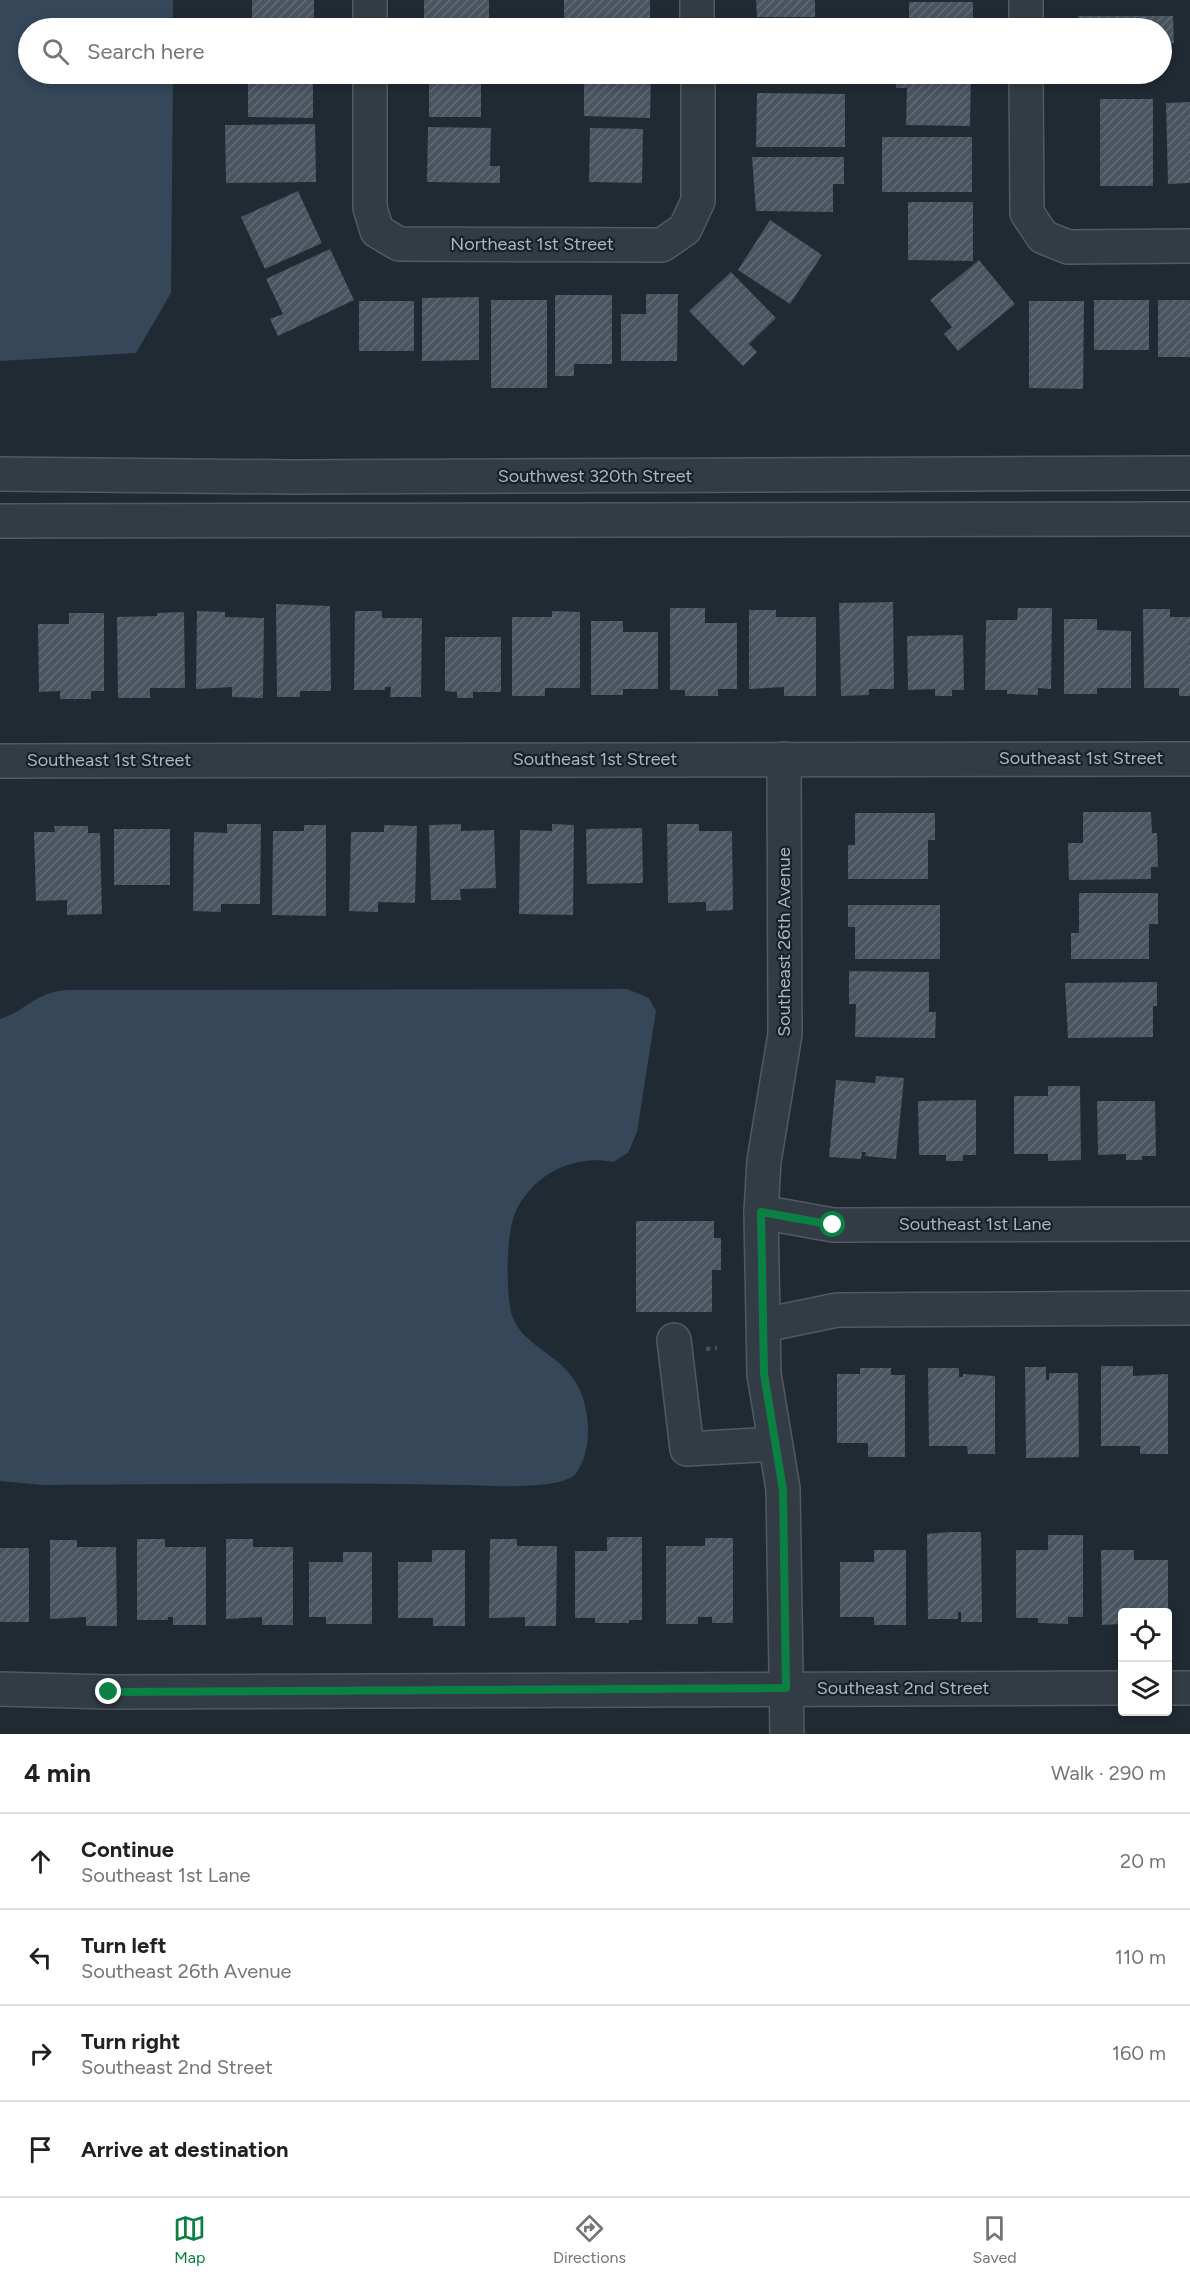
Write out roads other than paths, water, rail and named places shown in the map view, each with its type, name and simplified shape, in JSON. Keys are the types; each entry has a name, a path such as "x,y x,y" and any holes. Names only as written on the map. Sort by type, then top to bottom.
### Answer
{"street":[{"path":"370,0 370,18"},
{"path":"697,0 697,18"},
{"path":"1026,0 1026,18"},
{"name":"Northeast 1st Street","path":"370,84 370,208 377,231 399,244 662,245 686,229 699,201 698,84"},
{"path":"1026,84 1027,213 1043,237 1068,247 1190,246"},
{"name":"Southwest 320th Street","path":"0,474 316,477 1190,473"},
{"path":"0,521 1190,519"},
{"name":"Southeast 26th Avenue","path":"784,759 785,1034 764,1161 761,1212 764,1374 783,1490 787,1734"},
{"name":"Southeast 1st Street","path":"0,761 1190,759"},
{"name":"Southeast 1st Lane","path":"761,1212 833,1225 1190,1224"},
{"path":"764,1325 837,1310 1190,1308"},
{"path":"674,1340 687,1449 775,1444"},
{"name":"Southeast 2nd Street","path":"0,1689 109,1692 1118,1688"},
{"path":"1172,1688 1190,1688"}],"water":[{"path":"0,0 173,0 173,18 18,18 18,84 173,84 171,293 136,353 0,361"},
{"path":"627,989 649,998 656,1011 637,1132 628,1153 613,1162 583,1161 569,1165 543,1178 522,1200 515,1213 510,1234 508,1290 515,1322 528,1339 569,1373 582,1394 586,1407 588,1435 583,1461 577,1472 569,1478 556,1482 521,1486 302,1483 43,1485 0,1481 0,1019 47,994 68,990"}]}
